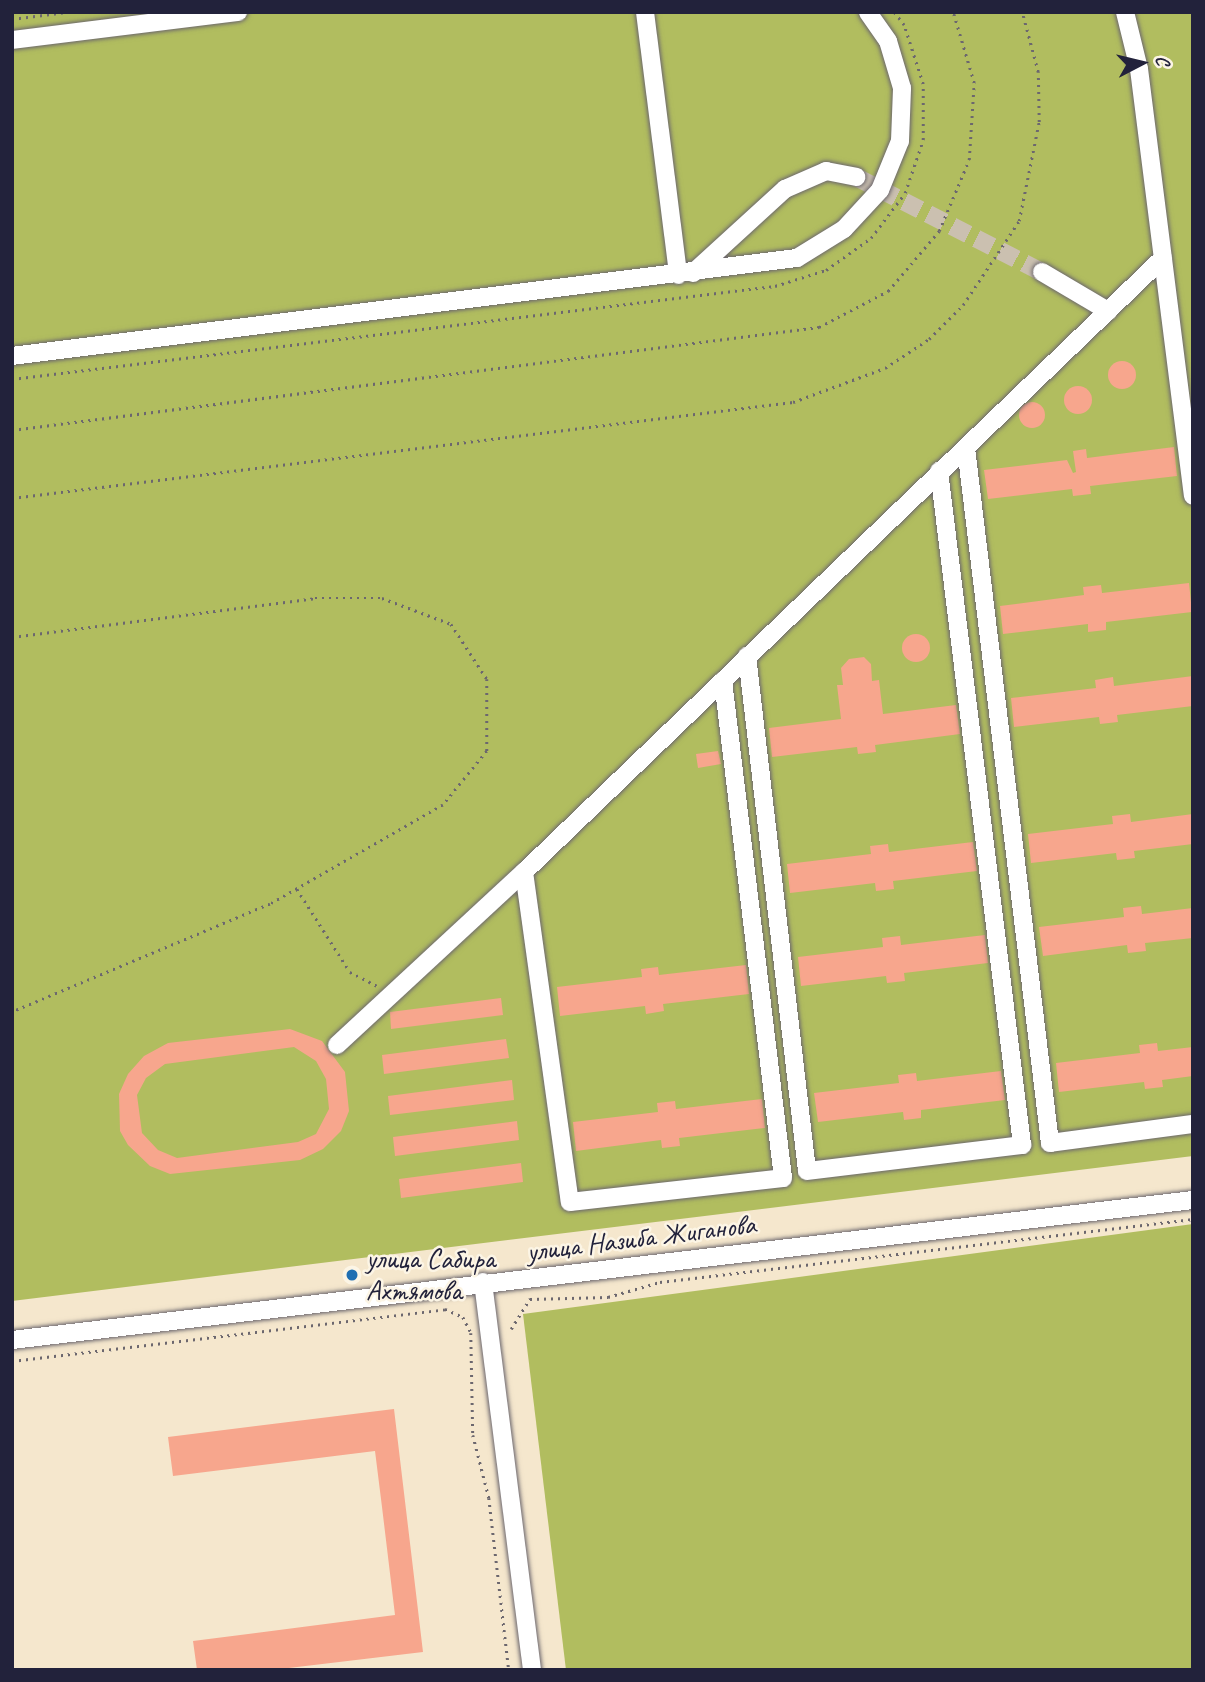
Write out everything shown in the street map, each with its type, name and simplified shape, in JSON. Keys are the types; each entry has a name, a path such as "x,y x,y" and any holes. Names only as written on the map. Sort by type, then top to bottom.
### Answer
{"street":[{"path":"12,40 239,12"},
{"path":"645,12 686,274"},
{"path":"12,356 686,274 797,258 844,229 880,190 900,141 902,88 888,41 868,12"},
{"path":"1125,12 1139,69 1163,258 1186,384 1193,496"},
{"path":"686,274 785,189 826,171 856,177"},
{"path":"337,1045 524,873 1163,258"},
{"path":"1042,272 1108,311"},
{"path":"966,447 1050,1143 1193,1124"},
{"path":"747,656 807,1171 1023,1145 939,471"},
{"path":"524,873 570,1202 783,1178 723,681"},
{"name":"улица Назиба Жиганова","path":"12,1340 483,1282 1193,1200"},
{"path":"483,1282 532,1670"}],"path":[{"path":"12,19 67,12"},
{"path":"12,430 819,327 888,291 944,220 970,160 974,83 953,12"},
{"path":"12,498 793,402 885,368 929,339 963,305 1019,221 1039,122 1038,72 1022,12"},
{"path":"12,637 315,598 382,598 451,624 488,679 487,751 443,805 270,904 12,1012"},
{"path":"297,889 350,972 392,994"},
{"path":"511,1329 530,1299 608,1297 660,1282 1193,1219"},
{"path":"12,1361 445,1309 463,1317 471,1333 473,1435 488,1490 509,1670"}],"green space":[{"path":"12,12 1193,12 1193,1156 12,1301"},
{"path":"1193,1224 1193,1670 566,1670 523,1314"}],"building":[{"path":"1122,361 1132,365 1136,375 1132,385 1122,389 1112,385 1108,375 1112,365"},
{"path":"1078,386 1088,390 1092,400 1088,410 1078,414 1068,410 1064,400 1068,390"},
{"path":"1032,402 1042,405 1045,415 1042,425 1032,428 1022,425 1019,415 1022,405"},
{"path":"1174,447 1177,476 1090,486 1091,494 1073,496 1072,489 988,499 984,470 1067,460 1073,473 1076,472 1073,451 1086,449 1087,458"},
{"path":"1189,583 1192,612 1106,622 1106,630 1088,632 1088,624 1003,634 1000,606 1084,595 1083,587 1101,585 1102,593"},
{"path":"916,634 926,638 930,648 926,658 916,662 906,658 902,648 906,638"},
{"path":"864,657 871,664 872,681 879,680 883,714 956,705 960,734 875,745 876,752 858,754 857,747 772,757 769,728 841,719 837,685 843,685 841,668 849,659"},
{"path":"1193,676 1193,706 1117,715 1118,722 1100,724 1099,717 1014,727 1011,698 1096,688 1095,680 1113,677 1114,686"},
{"path":"718,751 721,764 698,768 696,754"},
{"path":"1130,814 1131,822 1193,814 1193,844 1134,851 1135,858 1117,860 1116,853 1031,863 1028,834 1113,824 1112,816"},
{"path":"973,842 977,871 893,881 894,889 876,891 875,883 790,893 787,864 871,854 870,846 888,844 889,852"},
{"path":"1141,906 1142,914 1193,908 1193,938 1145,943 1146,951 1128,953 1127,945 1043,956 1039,927 1124,917 1123,908"},
{"path":"985,935 988,963 904,973 905,981 887,983 886,976 801,986 798,957 883,947 882,938 900,936 901,945"},
{"path":"746,965 749,994 663,1004 664,1011 646,1014 645,1006 560,1016 557,987 642,977 641,969 658,967 659,975"},
{"path":"501,998 503,1015 391,1029 390,1012"},
{"path":"290,1029 322,1041 345,1072 349,1111 341,1131 323,1149 300,1160 170,1174 150,1166 128,1145 120,1131 119,1094 128,1074 144,1056 168,1043","holes":["294,1047 316,1061 326,1079 329,1109 316,1134 298,1142 177,1158 158,1150 142,1133 137,1095 146,1078 165,1064"]},
{"path":"506,1039 509,1058 384,1074 382,1055"},
{"path":"1157,1043 1158,1051 1193,1047 1193,1076 1162,1080 1163,1087 1145,1089 1144,1082 1059,1092 1056,1063 1140,1053 1139,1045"},
{"path":"1001,1071 1005,1100 921,1110 921,1118 904,1120 903,1112 818,1122 814,1093 899,1083 898,1075 916,1073 917,1081"},
{"path":"512,1080 514,1100 390,1115 388,1096"},
{"path":"762,1099 765,1128 679,1138 680,1146 662,1148 661,1140 576,1151 573,1122 658,1112 657,1103 675,1101 676,1109"},
{"path":"517,1121 519,1140 395,1156 393,1137"},
{"path":"521,1163 523,1182 401,1198 399,1179"},
{"path":"394,1409 423,1652 272,1670 197,1670 193,1641 395,1615 382,1507 375,1451 173,1476 168,1437"}],"tunnel":[{"path":"856,177 1042,272"}],"place":[{"name":"улица Сабира Ахтямова","path":"352,1275"}]}
